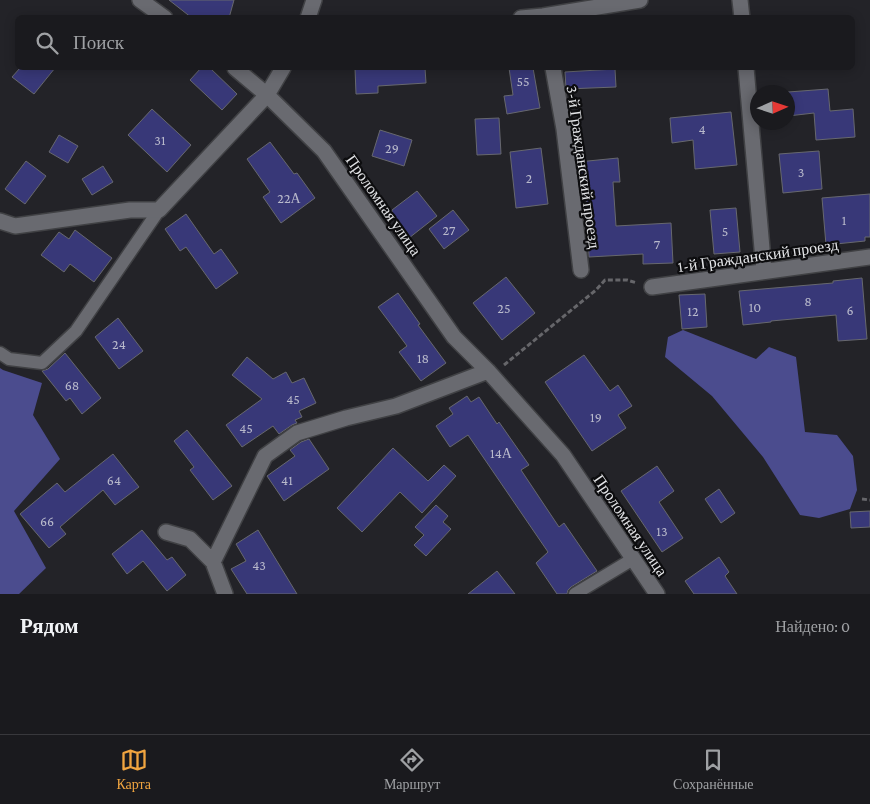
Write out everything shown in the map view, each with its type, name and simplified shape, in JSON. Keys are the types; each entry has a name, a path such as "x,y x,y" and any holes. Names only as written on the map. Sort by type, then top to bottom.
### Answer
{"street":[{"path":"140,0 161,15"},
{"path":"309,15 314,0"},
{"path":"554,15 640,0"},
{"path":"740,0 742,15"},
{"name":"Проломная улица","path":"237,70 267,95 324,151 454,337 488,371 563,455 657,594"},
{"path":"0,221 15,226 130,210 159,210 267,95 282,70"},
{"name":"3-й Гражданский проезд","path":"553,70 564,129 581,270"},
{"path":"746,70 764,271"},
{"name":"1-й Гражданский проезд","path":"652,287 870,257"},
{"path":"213,562 265,456 297,433 346,418 396,406 488,371"},
{"path":"166,532 190,539 213,562 225,594"}],"lane":[{"path":"0,353 9,359 42,363 76,330 159,210"},
{"path":"575,594 633,559"}],"path":[{"path":"488,371 502,366 596,290 605,280 627,280 652,287"},
{"path":"862,499 870,500"}],"shaded area":[{"path":"683,330 756,359 769,347 796,357 805,432 837,435 853,456 857,490 850,509 819,518 800,515 763,457 712,396 665,357 668,337"},
{"path":"0,368 42,383 33,415 60,459 14,511 46,568 19,594 0,594"}],"building":[{"path":"169,0 234,0 230,15 188,15"},
{"path":"18,70 53,70 34,94 12,77"},
{"path":"199,70 212,70 237,94 222,110 190,80"},
{"path":"355,70 425,70 426,83 378,86 378,93 356,94"},
{"path":"509,70 533,70 540,108 507,114 504,96 513,95"},
{"path":"615,70 616,87 566,89 565,72"},
{"path":"828,89 830,111 853,109 855,137 816,140 814,113 795,115 795,91"},
{"path":"152,109 191,145 167,172 128,135"},
{"path":"731,112 737,165 695,169 693,140 672,143 670,118"},
{"path":"499,118 501,154 477,155 475,119"},
{"path":"380,130 412,140 404,166 372,156"},
{"path":"59,135 78,146 68,163 49,152"},
{"path":"270,142 294,174 297,173 315,198 281,223 263,197 270,192 247,159"},
{"path":"541,148 548,204 516,208 510,152"},
{"path":"819,151 822,189 783,193 779,154"},
{"path":"618,158 620,182 613,182 616,226 671,223 673,263 643,264 643,254 589,257 586,185 580,186 578,162"},
{"path":"26,161 46,176 25,204 5,189"},
{"path":"103,166 113,182 92,195 82,179"},
{"path":"417,191 437,216 409,238 392,217 392,210"},
{"path":"870,194 870,237 865,237 865,241 826,245 822,198"},
{"path":"736,208 740,252 714,254 710,210"},
{"path":"453,210 469,230 444,249 429,229"},
{"path":"186,214 214,254 221,249 238,273 216,289 186,247 180,251 165,229"},
{"path":"75,230 112,258 94,282 70,264 64,272 41,255 59,232 69,239"},
{"path":"506,277 535,313 502,340 473,303"},
{"path":"862,278 867,339 838,341 836,315 743,325 739,291 833,283 833,281"},
{"path":"398,293 420,324 418,325 446,363 421,381 399,352 407,346 378,307"},
{"path":"705,294 707,327 682,329 679,295"},
{"path":"118,318 143,351 119,369 95,337"},
{"path":"65,353 101,398 82,414 70,398 66,401 42,371 48,369"},
{"path":"584,355 610,391 618,385 632,406 618,415 626,428 592,451 545,382"},
{"path":"247,357 273,379 286,372 292,383 304,378 316,403 299,411 302,417 295,420 297,423 279,434 273,426 242,447 226,425 262,399 232,375"},
{"path":"467,396 471,402 479,397 497,424 499,422 529,465 521,470 559,527 564,523 597,571 571,587 567,594 557,594 536,563 548,552 468,435 450,447 436,426 453,414 449,408"},
{"path":"187,430 232,486 213,500 190,470 194,467 174,441"},
{"path":"309,439 329,469 284,501 267,476 295,456 290,450"},
{"path":"393,448 428,481 444,465 456,476 422,513 400,492 362,532 337,508"},
{"path":"113,454 139,487 115,505 103,490 60,527 66,534 49,548 20,514 57,483 65,492"},
{"path":"657,466 674,491 659,502 683,538 662,552 621,491"},
{"path":"719,489 735,513 721,523 705,499"},
{"path":"436,505 448,516 443,522 451,529 426,556 414,545 424,535 415,527"},
{"path":"870,511 870,527 851,528 850,512"},
{"path":"142,530 167,560 172,557 186,575 167,591 143,561 127,574 112,554"},
{"path":"258,530 297,594 247,594 231,569 246,561 236,544"},
{"path":"719,557 729,572 725,576 737,594 694,594 685,581"},
{"path":"497,571 515,594 468,594"}]}
